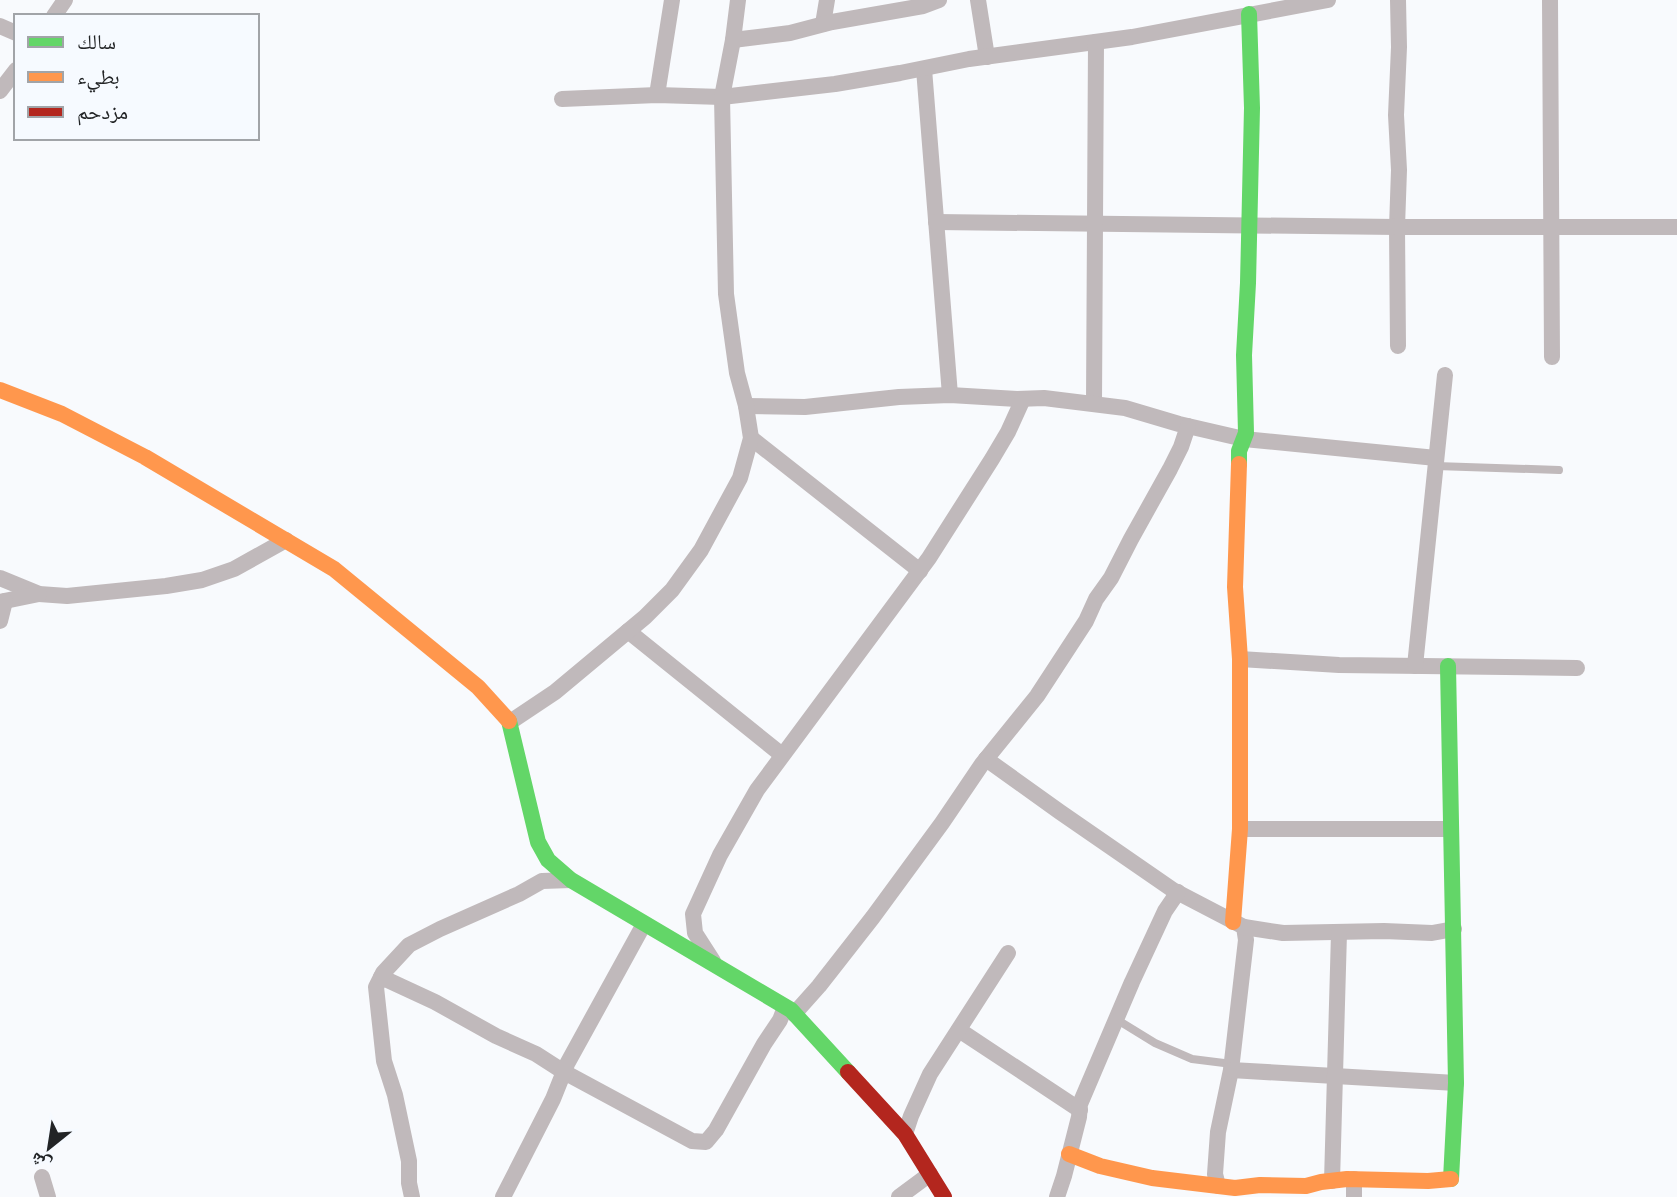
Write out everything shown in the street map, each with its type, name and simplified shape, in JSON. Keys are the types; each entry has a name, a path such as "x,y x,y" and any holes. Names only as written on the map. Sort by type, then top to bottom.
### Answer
{"street":[{"path":"657,95 672,0"},
{"path":"510,722 555,692 672,590 701,550 740,478 751,438 737,373 726,294 722,162 722,97 733,40 737,0"},
{"path":"823,24 827,0"},
{"path":"733,40 790,33 910,4 939,0"},
{"path":"978,0 987,57"},
{"path":"562,99 657,95 722,97 835,84 987,57 1132,37 1250,14 1277,5 1328,0"},
{"path":"1398,0 1398,345"},
{"path":"1550,0 1552,356"},
{"path":"1218,1185 1215,1174 1218,1132 1231,1067 1247,940 1239,925 1240,659 1235,587 1239,451 1246,433 1244,355 1252,108 1250,14"},
{"path":"1094,403 1096,41"},
{"path":"925,69 950,395"},
{"path":"0,91 14,73"},
{"path":"936,222 1677,227"},
{"path":"1415,666 1445,375"},
{"path":"0,390 62,414 145,457 334,569 478,687 510,722 538,842 548,860 571,880 789,1010 905,1134 944,1197"},
{"path":"746,405 805,407 899,397 950,395 1044,398 1125,408 1244,439 1436,462"},
{"path":"717,967 695,933 694,915 720,855 757,790 920,571 992,459 1023,399"},
{"path":"381,977 536,1054 692,1141 706,1142 721,1123 780,1020 819,985 873,917 986,759 1037,696 1111,578 1170,469 1188,426"},
{"path":"751,438 920,571"},
{"path":"0,621 3,602 39,594 67,596 202,580 234,569 286,540"},
{"path":"0,578 39,594"},
{"path":"628,631 782,755"},
{"path":"1240,659 1339,665 1577,668"},
{"path":"1069,1154 1100,1166 1152,1178 1218,1185 1234,1192 1260,1185 1306,1186 1354,1179 1451,1179 1456,1083 1448,666"},
{"path":"986,759 1093,836 1178,892 1239,925 1283,933 1432,933 1454,929"},
{"path":"1240,828 1451,830"},
{"path":"412,1197 409,1161 395,1095 384,1061 376,987 381,977 409,945 440,929 542,881 571,880"},
{"path":"1057,1197 1080,1104 1152,938 1178,892"},
{"path":"503,1197 564,1072 643,923"},
{"path":"1332,1181 1339,933"},
{"path":"905,1134 930,1074 1008,953"},
{"path":"958,1030 1080,1110"},
{"path":"1231,1067 1456,1083"},
{"path":"899,1197 930,1174"},
{"path":"42,1177 48,1197"},
{"path":"1354,1179 1354,1197"}],"lane":[{"path":"1436,462 1559,470"},
{"path":"1116,1019 1155,1043 1192,1059 1231,1067"}],"traffic: fast":[{"path":"1239,464 1239,451 1246,433 1244,355 1252,108 1249,14"},
{"path":"1448,666 1456,1083 1451,1179"},
{"path":"509,721 538,842 548,860 571,880 791,1010 848,1072"}],"traffic: slow":[{"path":"0,390 62,414 145,457 334,569 478,687 509,721"},
{"path":"1233,922 1240,829 1240,659 1235,587 1239,464"},
{"path":"1069,1154 1100,1166 1152,1178 1235,1188 1260,1185 1306,1186 1347,1179 1451,1179"}],"traffic: jam":[{"path":"848,1072 905,1134 944,1197"}]}
